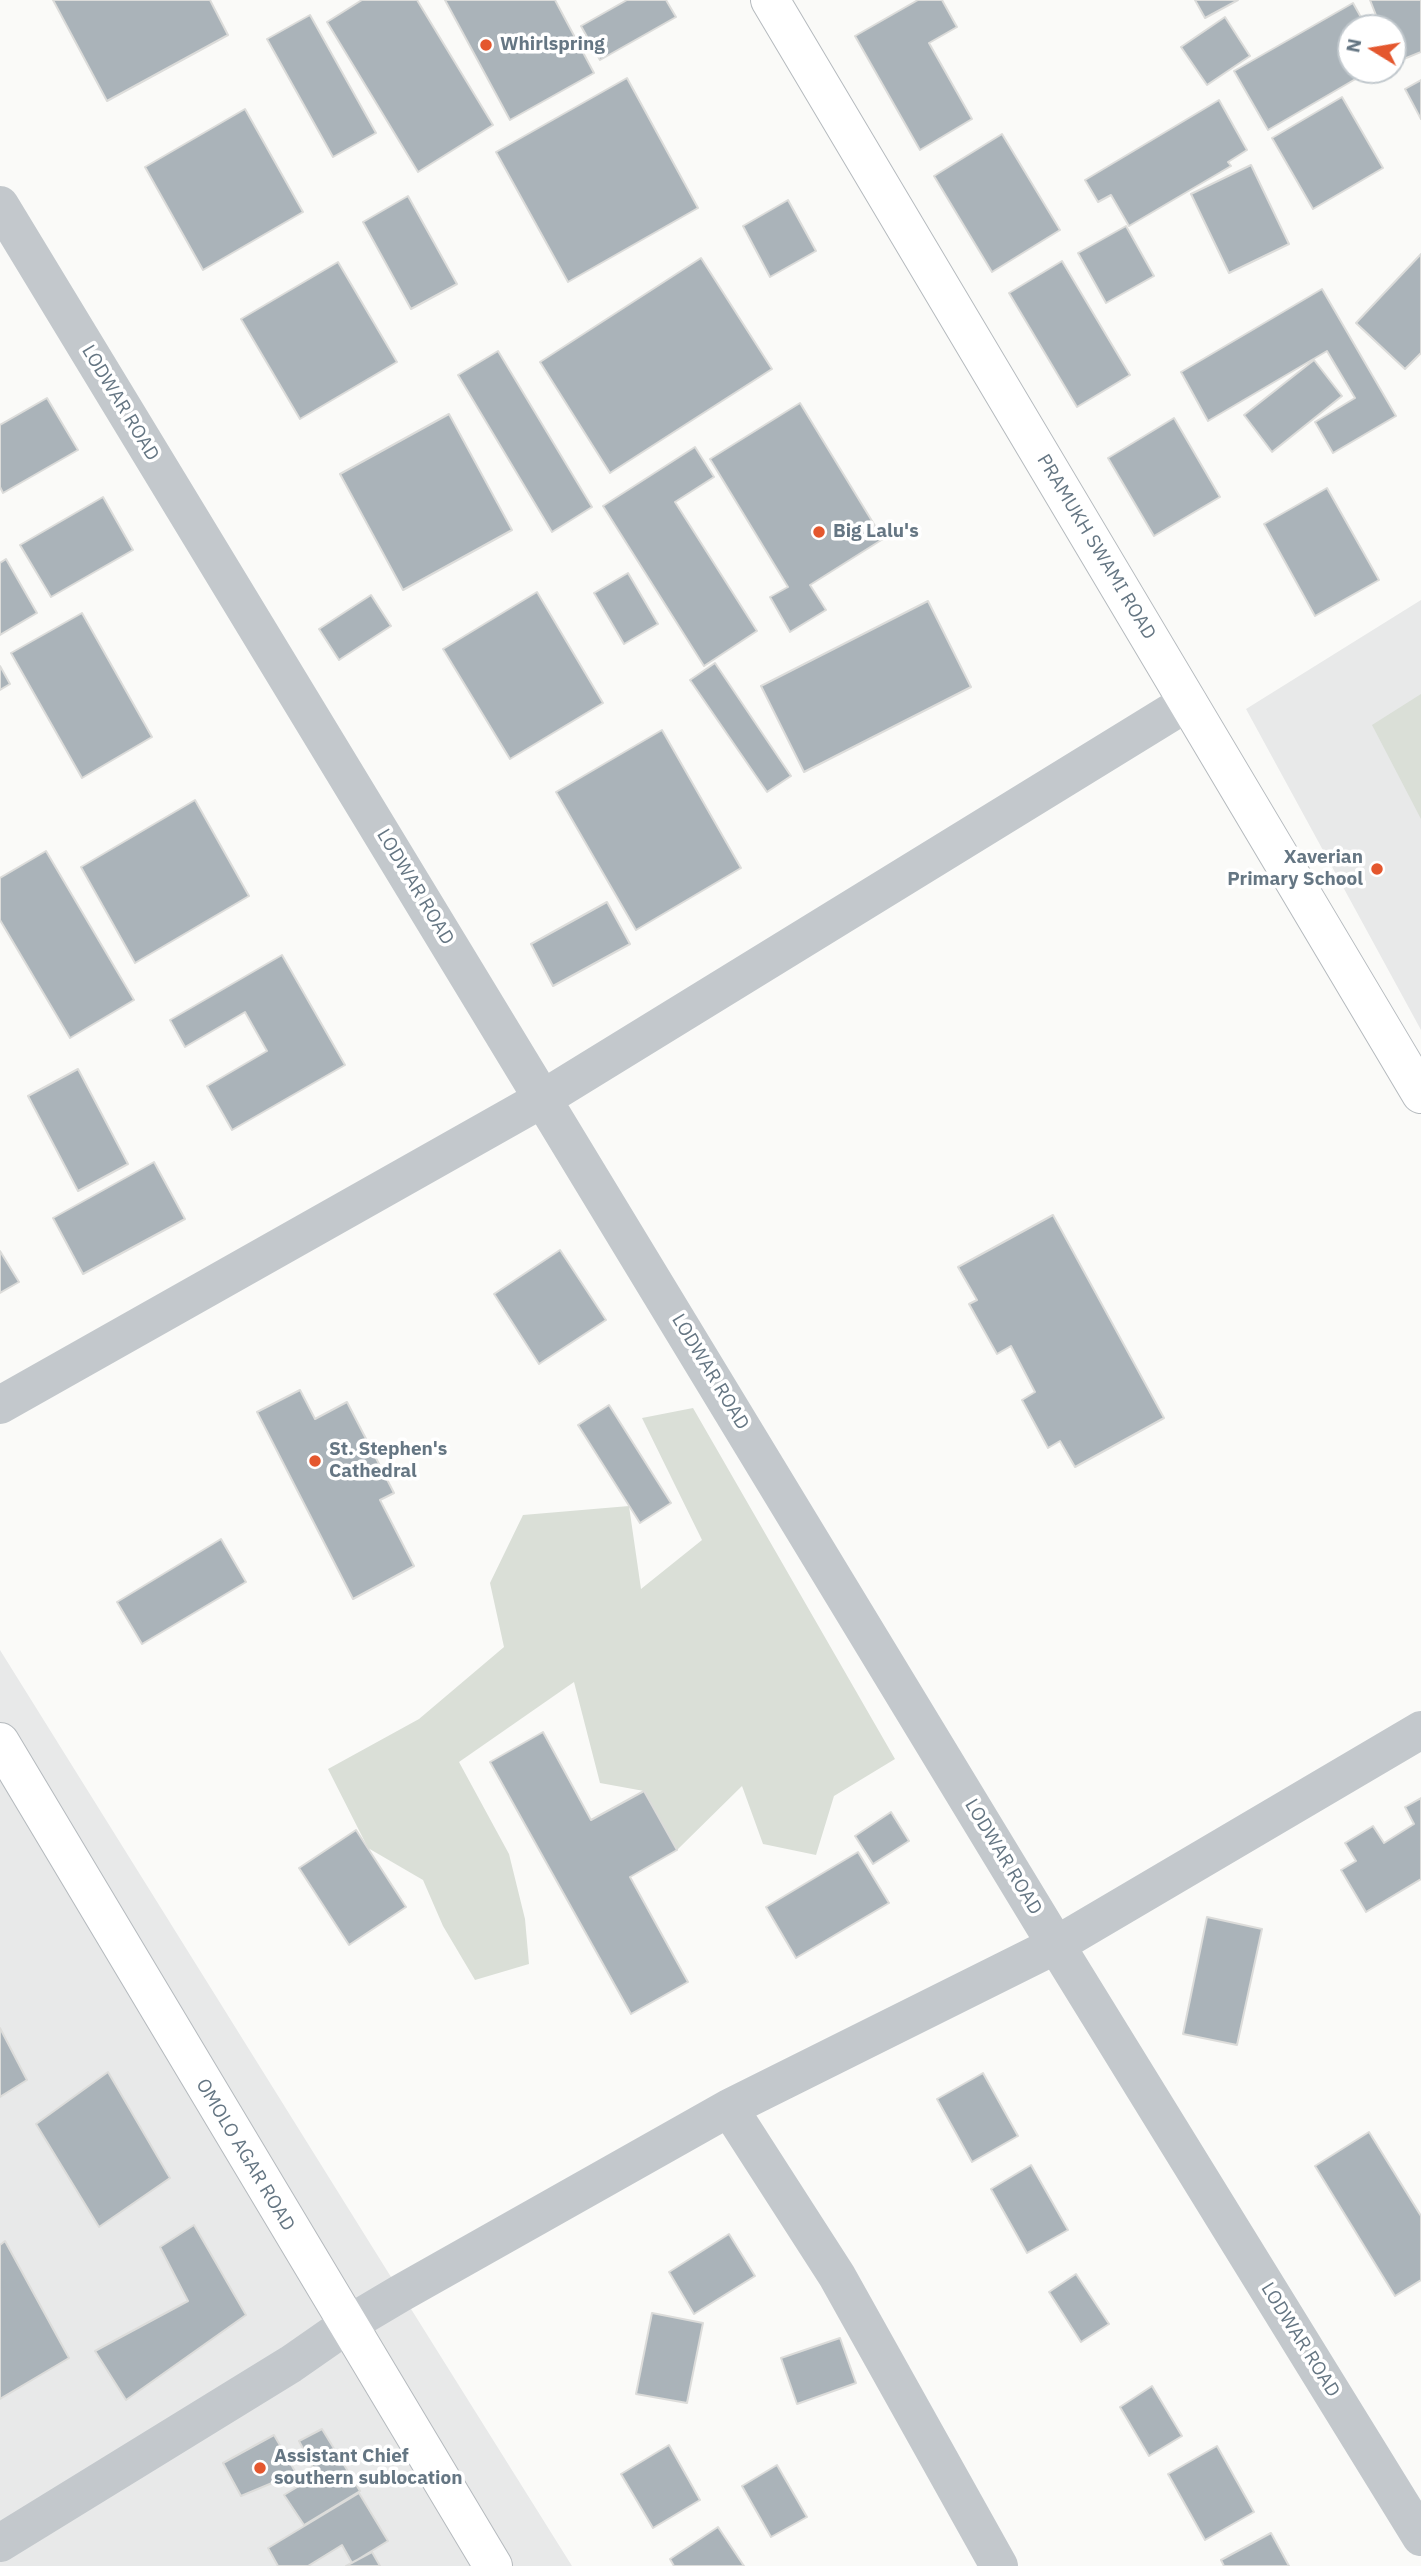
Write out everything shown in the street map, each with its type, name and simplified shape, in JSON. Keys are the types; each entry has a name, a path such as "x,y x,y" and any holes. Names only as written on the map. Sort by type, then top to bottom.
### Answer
{"main road":[{"name":"PRAMUKH SWAMI ROAD","path":"771,0 1421,1094"},
{"name":"OMOLO AGAR ROAD","path":"0,1742 346,2325 493,2566"}],"street":[{"name":"LODWAR ROAD","path":"0,205 1056,1945 1421,2537"},
{"path":"0,1405 544,1098 1188,702"},
{"path":"0,2543 291,2364 346,2325 729,2108 1056,1945 1421,1730"},
{"path":"729,2108 837,2276 999,2566"}],"shaded area":[{"name":"Xaverian Primary School","path":"1421,600 1421,1030 1246,709"},
{"path":"1421,694 1421,819 1372,725"},
{"path":"693,1408 895,1759 834,1796 816,1855 763,1844 742,1786 677,1850 644,1791 600,1783 574,1682 459,1762 509,1854 525,1919 529,1964 475,1980 443,1926 423,1880 368,1848 328,1769 419,1719 504,1647 490,1583 523,1515 629,1506 641,1589 702,1540 642,1418"},
{"path":"0,1650 401,2293 572,2566 0,2566"}],"building":[{"path":"53,0 210,0 228,35 107,101"},
{"path":"362,0 417,0 493,125 418,172 327,22"},
{"path":"445,0 555,0 594,73 510,120"},
{"path":"627,0 666,0 676,17 600,60 581,26"},
{"path":"918,0 942,0 957,27 929,43 972,119 920,150 855,36"},
{"path":"1195,0 1238,0 1205,18"},
{"path":"1370,0 1421,0 1421,52 1407,58 1407,14 1376,14"},
{"path":"1353,3 1359,14 1337,14 1337,84 1347,84 1268,130 1234,71"},
{"path":"310,15 376,133 333,157 267,39"},
{"path":"1225,17 1250,56 1207,85 1181,47"},
{"path":"627,78 698,208 568,282 496,152"},
{"path":"1421,80 1421,119 1405,89"},
{"path":"1342,97 1383,168 1313,209 1272,138"},
{"path":"1219,100 1247,150 1228,162 1231,166 1129,226 1111,195 1098,202 1085,180"},
{"path":"245,109 303,212 203,270 145,167"},
{"path":"1002,134 1060,230 992,272 934,176"},
{"path":"1251,165 1289,244 1229,273 1191,194"},
{"path":"408,196 457,284 411,309 363,222"},
{"path":"788,200 816,251 770,277 743,226"},
{"path":"1126,226 1154,276 1106,303 1078,253"},
{"path":"1421,254 1421,353 1405,369 1356,323"},
{"path":"701,258 772,369 610,473 540,362"},
{"path":"1062,261 1130,375 1077,407 1009,293"},
{"path":"338,262 397,362 300,419 241,319"},
{"path":"1322,289 1396,416 1333,453 1315,422 1355,398 1327,351 1208,421 1181,372"},
{"path":"498,351 592,507 552,532 458,375"},
{"path":"1314,360 1342,396 1272,452 1244,415"},
{"path":"47,398 78,450 3,493 0,487 0,425"},
{"path":"800,403 883,539 810,585 826,610 790,632 770,597 788,587 710,459"},
{"path":"449,414 512,530 403,590 340,474"},
{"path":"1174,418 1220,497 1154,536 1108,458"},
{"path":"695,447 714,477 675,502 757,631 704,666 603,506"},
{"path":"1327,488 1379,580 1315,616 1264,524"},
{"path":"103,497 133,550 51,597 20,545"},
{"path":"6,559 37,613 0,635 0,563"},
{"path":"628,573 658,624 624,644 594,593"},
{"path":"537,592 603,703 510,759 443,649"},
{"path":"371,595 391,626 339,660 319,629"},
{"path":"928,601 971,687 804,772 761,686"},
{"path":"82,613 152,737 82,778 11,653"},
{"path":"715,663 791,776 767,792 690,680"},
{"path":"0,666 10,684 0,690"},
{"path":"662,730 741,868 636,930 556,792"},
{"path":"195,800 249,896 135,963 81,867"},
{"path":"46,851 134,1000 70,1038 0,920 0,878"},
{"path":"607,902 630,944 553,986 531,944"},
{"path":"282,955 345,1065 232,1130 207,1086 267,1051 245,1012 185,1047 170,1020"},
{"path":"78,1069 128,1164 78,1191 28,1096"},
{"path":"154,1162 185,1219 83,1274 53,1218"},
{"path":"1053,1215 1164,1418 1075,1467 1060,1441 1048,1448 1022,1400 1035,1392 1011,1346 997,1354 969,1304 977,1300 958,1267"},
{"path":"560,1250 606,1320 539,1364 494,1294"},
{"path":"0,1251 19,1282 0,1293"},
{"path":"300,1390 315,1419 347,1402 394,1493 380,1500 414,1566 353,1599 257,1412"},
{"path":"609,1405 671,1503 640,1523 578,1425"},
{"path":"221,1539 246,1582 142,1644 117,1602"},
{"path":"543,1732 591,1820 644,1791 677,1850 630,1877 688,1982 631,2014 490,1762"},
{"path":"1421,1798 1421,1879 1366,1912 1341,1870 1356,1861 1345,1843 1373,1826 1384,1843 1414,1824 1405,1807"},
{"path":"891,1812 909,1841 873,1864 855,1836"},
{"path":"356,1830 406,1907 349,1945 299,1868"},
{"path":"858,1852 889,1903 796,1958 766,1907"},
{"path":"1207,1917 1262,1929 1237,2045 1183,2034"},
{"path":"0,2028 27,2080 0,2097"},
{"path":"108,2072 170,2178 99,2227 36,2124"},
{"path":"983,2073 1018,2136 972,2162 937,2099"},
{"path":"1369,2132 1421,2216 1421,2280 1395,2296 1315,2166"},
{"path":"1031,2165 1068,2230 1027,2253 991,2189"},
{"path":"194,2225 246,2315 126,2400 95,2351 188,2301 160,2247"},
{"path":"729,2234 755,2276 694,2314 669,2272"},
{"path":"5,2241 69,2358 0,2399 0,2245"},
{"path":"1076,2274 1109,2324 1081,2342 1049,2292"},
{"path":"652,2313 703,2323 687,2403 636,2394"},
{"path":"840,2338 856,2383 797,2404 781,2358"},
{"path":"1152,2386 1182,2436 1149,2456 1120,2407"},
{"path":"322,2429 360,2491 304,2525 284,2495 317,2475 299,2441"},
{"name":"Assistant Chief southern sublocation","path":"274,2435 296,2473 241,2496 223,2463"},
{"path":"669,2445 700,2500 653,2528 621,2474"},
{"path":"1217,2446 1254,2512 1205,2540 1168,2474"},
{"path":"777,2465 807,2517 771,2537 742,2486"},
{"path":"359,2493 388,2541 352,2563 342,2545 308,2566 278,2566 268,2548"},
{"path":"718,2527 744,2566 674,2566 670,2559"},
{"path":"1271,2533 1289,2566 1224,2566 1221,2560"},
{"path":"372,2552 380,2566 346,2566"}],"place":[{"name":"Whirlspring","path":"486,45"},
{"name":"Big Lalu's","path":"819,532"},
{"name":"Xaverian Primary School","path":"1377,869"},
{"name":"St. Stephen's Cathedral","path":"315,1461"},
{"name":"Assistant Chief southern sublocation","path":"260,2468"}]}
